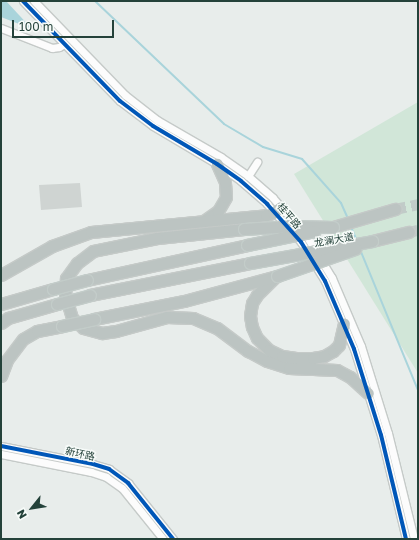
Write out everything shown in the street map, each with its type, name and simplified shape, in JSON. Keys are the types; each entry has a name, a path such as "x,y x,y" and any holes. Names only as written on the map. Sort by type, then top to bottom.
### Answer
{"highway":[{"path":"203,220 216,213 226,197 225,182 217,164"},
{"path":"1,275 43,251 67,240 91,232 266,215 278,209"},
{"name":"龙澜大道","path":"2,304 53,288 333,227 395,210"},
{"path":"333,227 292,226 244,229 157,238 93,251 77,263 66,278 65,295 72,318 83,328 102,333 116,331 167,317 193,318 217,328 267,361 289,368 337,370 350,377 368,393"},
{"name":"龙澜大道","path":"4,321 90,295 250,263 372,241 409,232"},
{"path":"1,376 7,360 23,339 37,331 170,304 277,276 335,258 372,241"},
{"path":"277,276 259,292 251,309 252,327 256,338 264,346 275,353 291,358 320,357 330,353 337,347 344,324"}],"street":[{"name":"桂平路","path":"23,1 101,83 131,110 153,126 217,164 278,209 301,242 325,281 344,324 368,393 387,457 406,539"},
{"name":"桂平路","path":"34,1 107,77 136,104 157,120 221,157 248,176 314,247 332,278 346,308 382,408 414,539"},
{"path":"1,28 52,48 59,48 64,44"},
{"path":"248,176 257,162"},
{"name":"新环路","path":"1,446 93,464 109,470 131,486 173,539"},
{"name":"新环路","path":"1,454 106,476 122,488 163,539"}],"green space":[{"path":"418,102 418,373 294,174"}],"water":[{"path":"1,1 6,1 32,29 1,17"}],"building":[{"path":"80,183 82,207 41,210 39,185"}],"waterway":[{"path":"95,1 224,124 263,147 302,159 341,203 348,219"},
{"path":"351,227 356,239"},
{"path":"359,247 418,390"}],"tunnel":[{"path":"395,209 418,204"},
{"path":"409,232 418,230"}],"cycle path":[{"path":"23,1 120,101 153,126 217,164 241,181 267,204 301,242 325,281 354,349 381,435 406,539"},
{"path":"1,446 93,464 109,469 128,483 173,539"}]}
